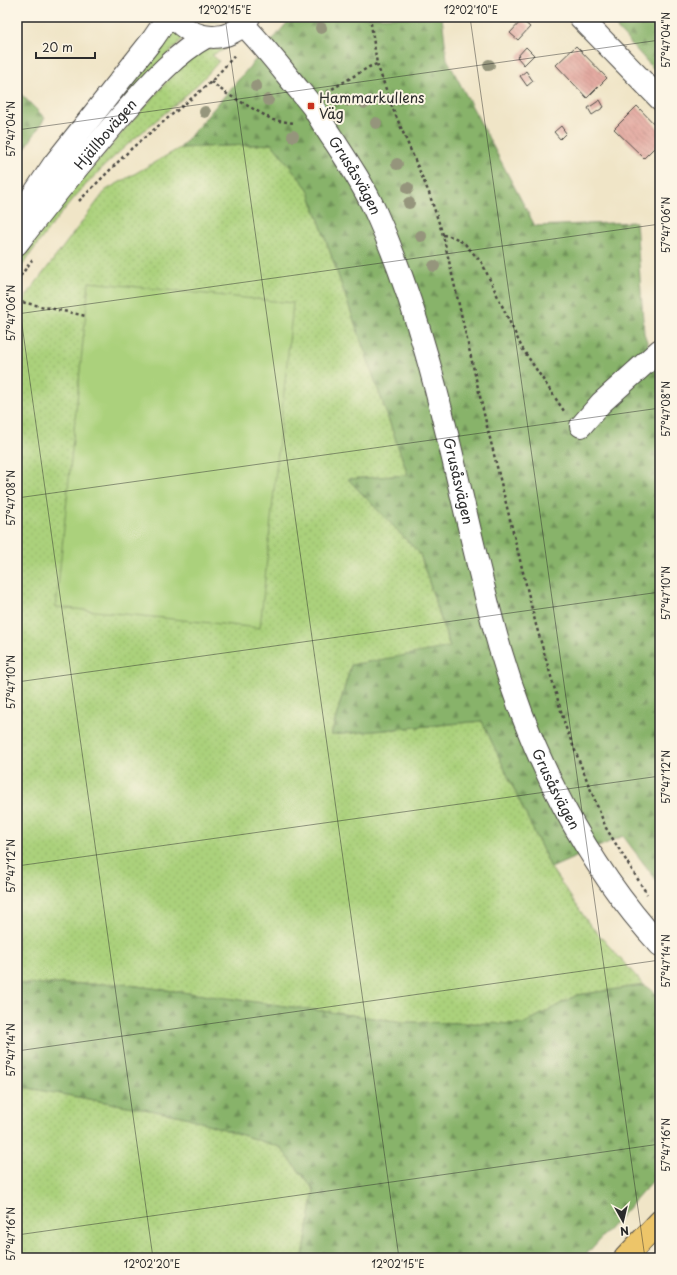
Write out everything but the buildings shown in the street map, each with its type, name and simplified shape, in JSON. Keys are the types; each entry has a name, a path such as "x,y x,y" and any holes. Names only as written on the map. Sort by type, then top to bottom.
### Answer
{"highway":[{"path":"625,1258 660,1221"}],"street":[{"name":"Hjällbovägen","path":"17,220 54,164 153,39 168,17"},
{"path":"174,17 183,27 206,37 220,37 226,35 246,21"},
{"path":"580,17 660,99"},
{"name":"Grusåsvägen","path":"246,21 259,41 311,106 354,170 376,211 409,298 426,350 500,649 530,737 565,810 593,857 619,895 660,946"},
{"name":"Hjällbovägen","path":"17,244 50,200 159,73 192,45 206,37"},
{"path":"581,426 601,403 660,350"}],"path":[{"path":"370,17 377,64 393,109 429,193 443,235 484,414 531,602 566,728 606,828 648,897"},
{"path":"76,205 132,148 211,82 236,54"},
{"path":"322,95 369,67 377,64"},
{"path":"211,82 227,94 273,120 294,123"},
{"path":"443,235 454,237 465,244 482,263 522,348 564,411 579,416 581,426"},
{"path":"17,281 35,256"},
{"path":"17,301 86,316"}],"green space":[{"path":"197,17 229,17 213,22"},
{"path":"292,17 442,17 447,59 535,226 636,222 644,333 660,379 660,885 623,836 551,868 482,721 331,735 351,665 450,647 420,554 348,479 408,475 308,189 272,144 180,148"},
{"path":"607,17 660,17 660,76"},
{"path":"173,29 183,38 96,136 88,130"},
{"path":"209,48 225,49 212,55 219,61 208,74 102,168 51,226 17,273 17,263 61,203 181,65 201,51"},
{"path":"17,90 45,118 17,161"},
{"path":"272,144 308,189 408,475 348,479 420,554 450,648 351,665 331,735 482,721 551,868 590,925 644,985 577,995 523,1024 403,1022 122,984 17,984 17,311 32,288 106,190 180,148"},
{"path":"89,282 293,303 260,628 56,607"},
{"path":"17,984 122,984 403,1022 523,1024 577,995 644,985 660,996 660,1173 583,1258 303,1258 314,1190 280,1147 182,1116 17,1086"},
{"path":"17,1086 182,1116 280,1147 314,1190 303,1258 17,1258"}],"place":[{"name":"Hammarkullens Väg","path":"311,106"}]}
